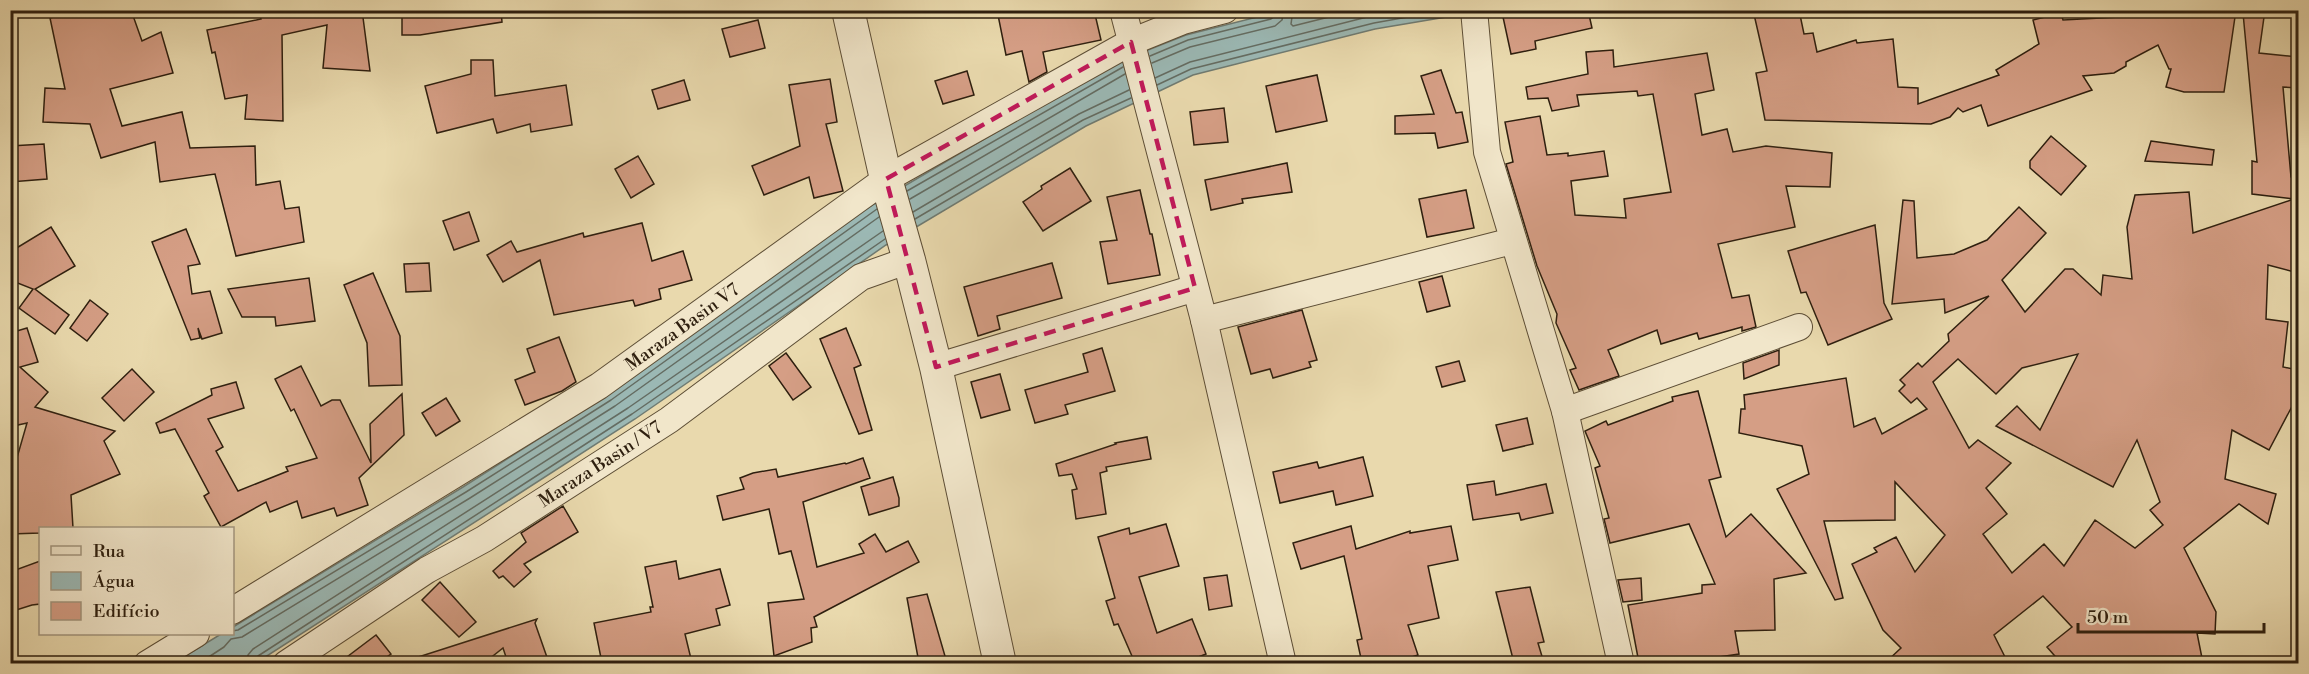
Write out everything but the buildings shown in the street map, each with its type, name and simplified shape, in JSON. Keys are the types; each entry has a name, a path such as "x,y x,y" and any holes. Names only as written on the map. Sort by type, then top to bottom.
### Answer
{"street":[{"path":"848,10 886,179 936,367 1000,663"},
{"path":"1123,10 1204,320 1283,663"},
{"name":"Maraza Basin V7","path":"234,610 599,386 886,179 1131,42 1183,21 1225,10"},
{"path":"1474,16 1487,152 1565,411 1606,605 1621,663"},
{"path":"1204,320 1512,241"},
{"name":"Maraza Basin / V7","path":"285,663 427,570 484,539 669,420 861,277 909,260"},
{"path":"936,367 1195,288"},
{"path":"1565,411 1799,327"},
{"path":"147,663 193,635"}],"highlighted area":[{"path":"1131,42 1195,288 936,367 886,179"}],"water":[{"path":"1281,11 1482,11 1375,29 1193,75 1086,126 886,245 635,419 256,663 172,664 219,635 234,635 234,626 463,487 608,395 862,211 1110,65 1186,35"}]}
